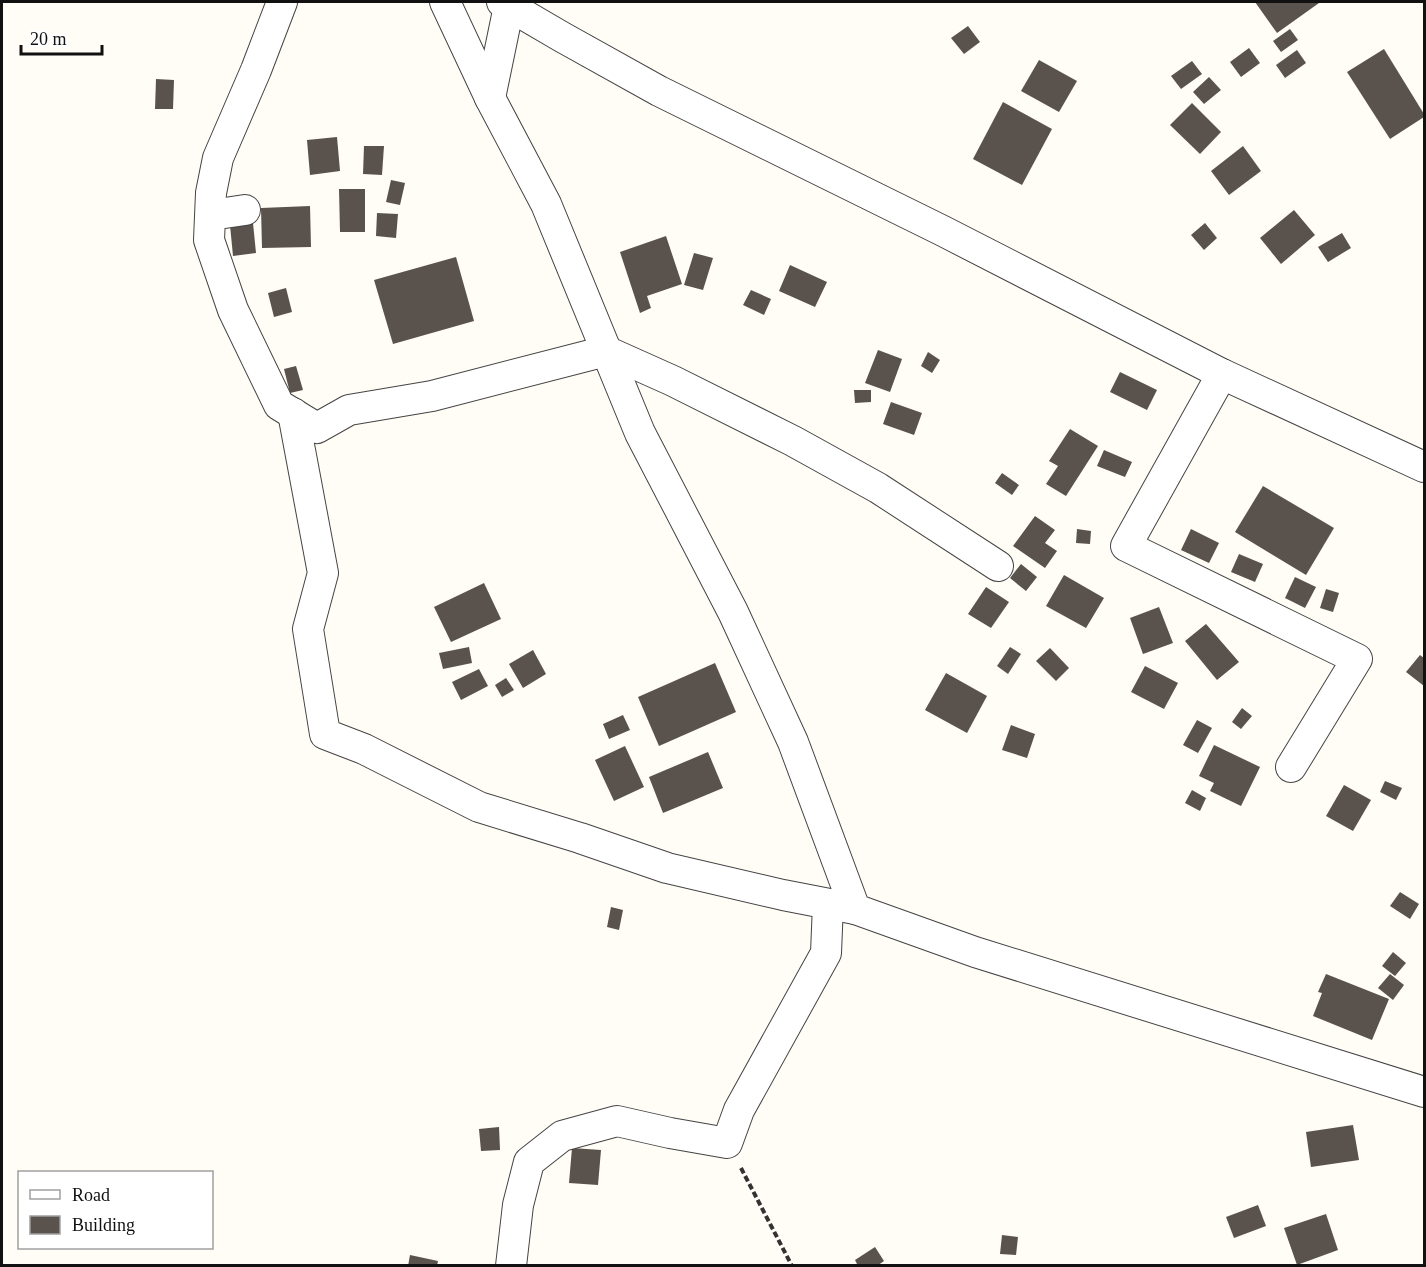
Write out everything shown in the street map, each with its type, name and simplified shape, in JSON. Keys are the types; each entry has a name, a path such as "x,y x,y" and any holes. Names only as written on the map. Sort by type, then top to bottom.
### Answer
{"street":[{"path":"282,2 218,158 211,193 209,240 232,310 279,405 316,428 349,410 432,396 606,351 673,381 822,457 878,488 998,566"},
{"path":"445,2 490,98 546,204 639,433 733,612 793,742 841,906 826,953 739,1110 728,1143 617,1121 562,1136 529,1162 518,1205 511,1266"},
{"path":"490,98 505,4 659,91 943,231 1222,375 1425,467"},
{"path":"211,215 245,210"},
{"path":"1222,375 1126,546 1357,659 1291,767"},
{"path":"293,413 323,573 308,629 325,734 364,749 479,807 667,868 841,906 975,952 1425,1092"}],"path":[{"path":"728,1143 792,1266"}],"building":[{"path":"1255,2 1317,2 1319,3 1277,33"},
{"path":"968,26 980,42 964,54 951,38"},
{"path":"1290,29 1298,40 1281,52 1273,41"},
{"path":"1249,48 1260,63 1241,77 1230,62"},
{"path":"1384,49 1424,114 1424,117 1390,139 1347,72"},
{"path":"1297,50 1306,63 1285,78 1276,65"},
{"path":"1039,60 1077,81 1059,112 1021,91"},
{"path":"1192,61 1202,74 1181,89 1171,76"},
{"path":"1209,77 1221,90 1204,104 1193,92"},
{"path":"156,79 174,80 173,109 155,109"},
{"path":"1003,102 1052,129 1022,185 973,159"},
{"path":"1192,103 1221,132 1200,154 1170,125"},
{"path":"337,137 340,171 310,175 307,140"},
{"path":"364,146 384,146 382,175 363,174"},
{"path":"1243,146 1261,171 1229,195 1211,171"},
{"path":"391,180 405,183 400,205 386,202"},
{"path":"339,189 365,189 365,232 340,232"},
{"path":"310,206 311,247 262,248 261,208"},
{"path":"1294,210 1315,235 1281,264 1260,238"},
{"path":"377,213 398,214 396,238 376,236"},
{"path":"253,223 256,253 233,256 230,225"},
{"path":"1205,223 1217,238 1204,250 1191,235"},
{"path":"1342,233 1351,248 1328,262 1318,247"},
{"path":"666,236 682,284 647,296 651,308 640,313 620,252"},
{"path":"694,253 713,258 703,290 684,285"},
{"path":"456,257 474,321 393,344 374,280"},
{"path":"790,265 827,282 815,307 779,291"},
{"path":"286,288 292,312 274,317 268,293"},
{"path":"751,290 771,299 764,315 743,305"},
{"path":"878,350 902,359 890,392 865,383"},
{"path":"928,352 940,360 932,373 921,366"},
{"path":"296,366 303,390 290,393 284,369"},
{"path":"1120,372 1157,390 1147,410 1110,392"},
{"path":"854,390 871,390 871,402 855,403"},
{"path":"891,402 922,413 914,435 883,424"},
{"path":"1070,429 1098,446 1066,496 1046,484 1058,466 1049,461"},
{"path":"1104,450 1132,462 1125,477 1097,466"},
{"path":"1002,473 1019,485 1012,495 995,483"},
{"path":"1263,486 1334,528 1306,575 1235,532"},
{"path":"1035,516 1055,530 1045,543 1057,551 1045,568 1013,546"},
{"path":"1077,529 1091,531 1090,544 1076,543"},
{"path":"1191,529 1219,543 1209,563 1181,550"},
{"path":"1239,554 1263,564 1255,582 1231,572"},
{"path":"1021,564 1037,577 1026,591 1010,578"},
{"path":"1064,575 1104,598 1086,628 1046,606"},
{"path":"1295,577 1316,587 1305,608 1285,598"},
{"path":"484,583 501,619 451,642 434,607"},
{"path":"986,587 1009,602 991,628 968,614"},
{"path":"1326,589 1339,593 1333,612 1320,608"},
{"path":"1159,607 1173,643 1143,654 1130,618"},
{"path":"1206,624 1239,662 1217,680 1185,641"},
{"path":"469,647 472,663 443,669 439,653"},
{"path":"1010,647 1021,654 1008,674 997,666"},
{"path":"1050,648 1069,668 1056,681 1036,661"},
{"path":"533,650 546,674 523,688 509,664"},
{"path":"1420,655 1424,658 1424,686 1406,672"},
{"path":"715,663 736,712 659,746 638,697"},
{"path":"1145,666 1178,683 1164,709 1131,692"},
{"path":"479,669 488,686 461,700 452,682"},
{"path":"946,673 987,696 967,733 925,710"},
{"path":"506,678 514,690 502,697 495,685"},
{"path":"1242,708 1252,716 1241,729 1232,722"},
{"path":"623,715 630,730 609,739 603,724"},
{"path":"1197,720 1212,728 1198,753 1183,745"},
{"path":"1011,725 1035,734 1027,758 1002,750"},
{"path":"1214,745 1260,767 1241,806 1210,791 1214,783 1199,776"},
{"path":"625,746 644,787 614,801 595,760"},
{"path":"708,752 723,788 663,813 649,777"},
{"path":"1385,781 1402,788 1396,800 1380,792"},
{"path":"1344,785 1371,800 1353,831 1326,816"},
{"path":"1192,790 1206,798 1200,811 1185,803"},
{"path":"1400,892 1419,904 1410,919 1390,906"},
{"path":"611,907 623,910 619,930 607,927"},
{"path":"1393,952 1406,963 1395,976 1382,966"},
{"path":"1326,974 1389,999 1372,1040 1313,1016 1322,993 1318,992"},
{"path":"1390,974 1404,985 1393,1000 1378,988"},
{"path":"1353,1125 1359,1160 1311,1167 1306,1132"},
{"path":"499,1127 500,1150 481,1151 479,1129"},
{"path":"572,1148 601,1150 598,1185 569,1183"},
{"path":"1258,1205 1266,1226 1234,1238 1226,1217"},
{"path":"1326,1214 1338,1250 1297,1265 1284,1228"},
{"path":"1002,1235 1018,1237 1016,1255 1000,1254"},
{"path":"875,1247 884,1261 877,1266 858,1266 855,1260"},
{"path":"410,1255 438,1261 437,1266 408,1266"}]}
